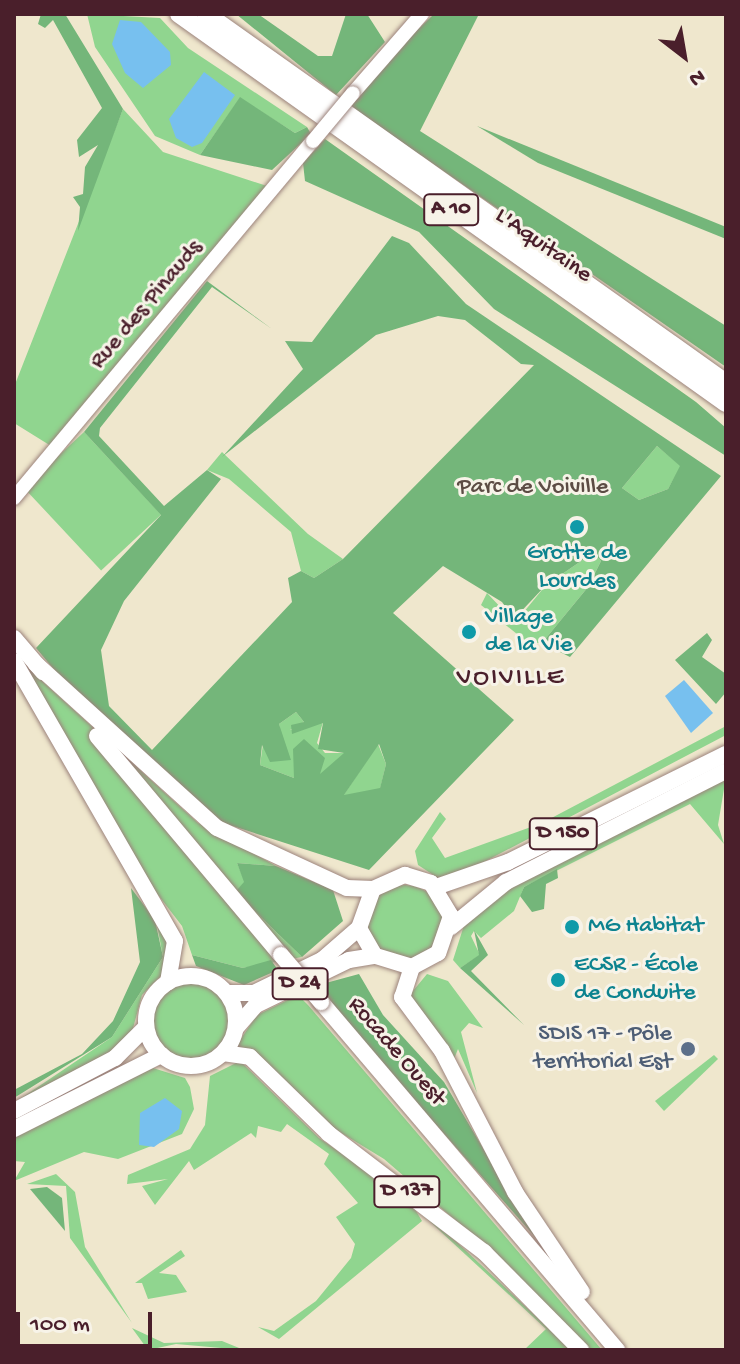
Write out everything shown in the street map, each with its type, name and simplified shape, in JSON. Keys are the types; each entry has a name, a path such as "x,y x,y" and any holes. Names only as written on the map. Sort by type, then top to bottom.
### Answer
{"highway":[{"name":"L'Aquitaine","path":"179,14 726,403"},
{"name":"L'Aquitaine","path":"206,14 726,383"}],"main road":[{"name":"Rocade Ouest","path":"14,638 620,1350"},
{"path":"14,661 175,941 168,982 150,1001 146,1027 115,1058 14,1111"},
{"path":"36,664 204,820 337,884 373,889 405,875 436,887 451,927 438,953 412,967 375,956 359,928 373,889"},
{"path":"687,771 726,754"},
{"name":"D 150","path":"436,887 508,862 687,771"},
{"name":"D 150","path":"451,927 506,882 726,771"},
{"name":"D 24","path":"227,993 254,993 322,960 359,928"},
{"name":"D 24","path":"236,1028 256,1005 349,960 375,956"},
{"name":"D 137","path":"412,967 402,997 442,1051 515,1192 620,1350"},
{"path":"146,1027 161,1055 191,1066 223,1053 236,1028 227,993 204,977 168,982"},
{"name":"D 137","path":"223,1053 250,1057 329,1134 484,1252 581,1350"},
{"path":"14,1129 161,1055"}],"street":[{"name":"Rue des Pinauds","path":"14,498 422,14"},
{"path":"687,771 726,746"}],"green space":[{"path":"41,14 65,14 123,109 78,231 80,207 73,197 83,194 85,167 98,145 79,157 77,140 102,108 53,20 45,28 38,24"},
{"path":"87,14 160,18 188,48 307,127 295,133 240,98 200,155 155,136 95,47"},
{"path":"236,14 258,14 318,56 332,56 346,14 367,14 385,42 336,95"},
{"path":"434,14 479,14 420,131 726,326 726,367 351,107 370,76"},
{"path":"240,97 295,133 307,127 311,134 272,170 200,155"},
{"path":"123,109 163,152 267,186 51,446 14,423 14,387"},
{"path":"477,126 726,227 726,239 538,163"},
{"path":"325,139 696,402 726,428 726,456 494,309 419,232 305,181 303,163"},
{"name":"Parc de Voiville","path":"392,236 409,243 466,304 721,476 570,657 542,643 588,587 601,561 593,553 546,585 514,619 502,602 443,566 393,613 514,720 369,870 214,820 98,722 36,648 161,515 84,432 207,281 272,329 212,287 100,428 99,436 164,506 207,470 221,479 124,601 101,650 109,706 152,750 292,602 288,578 301,571 314,578 343,559 534,365 521,364 465,320 438,316 376,335 222,457 303,369 285,341 312,342","holes":["657,446 680,466 668,489 639,500 622,488","296,712 304,722 291,725 292,734 323,723 318,749 344,753 320,774 325,758 304,739 293,749 294,778 260,765 262,745 270,762 291,760 279,724","379,744 386,764 380,788 344,795"]},
{"path":"84,432 161,515 101,571 24,488"},
{"path":"657,446 681,466 668,489 639,500 622,488"},
{"path":"222,452 308,534 343,559 314,578 301,571 291,532 229,479 207,470"},
{"path":"593,553 601,561 588,587 542,643 528,643 481,605 487,593 505,612 523,613 546,585"},
{"path":"707,633 712,640 702,657 726,674 726,692 716,704 675,660"},
{"path":"20,661 198,823 276,866 237,863 245,882 235,892 302,957 243,968 192,955 182,926 149,883"},
{"path":"296,712 304,722 290,730 323,722 317,743 325,753 345,753 320,775 316,751 304,740 294,778 260,765 263,744 282,740 279,724"},
{"path":"726,726 726,735 463,873 441,880 418,865 415,851 440,812 446,819 432,838 445,858 542,823"},
{"path":"378,744 386,764 380,789 343,796"},
{"path":"726,777 718,825 724,844 690,804 524,887 514,911 481,938 474,931 471,936 480,955 460,968 453,960 466,919 518,882"},
{"path":"237,863 276,866 333,890 343,921 302,957 235,892 244,882"},
{"path":"557,869 558,878 546,884 544,909 532,912 520,896 524,887"},
{"path":"405,885 419,888 432,896 440,909 443,923 440,937 432,950 419,958 405,961 391,958 378,950 370,937 367,923 370,909 378,896 391,888"},
{"path":"131,888 155,920 163,957 112,1037 14,1098 14,1090 82,1054 113,1021 140,962"},
{"path":"157,925 170,943 163,974 142,995 132,1032 116,1050 14,1103 112,1037 163,957"},
{"path":"474,930 488,955 471,971 524,1025 460,968 479,955"},
{"path":"192,955 243,968 271,960 278,970 244,985 196,966"},
{"path":"359,974 383,1015 444,1082 536,1238 322,996 322,984"},
{"path":"427,974 448,981 483,1028 469,1023 461,1032 477,1093 458,1049 454,1059 408,997"},
{"path":"190,982 205,985 222,999 229,1021 226,1036 212,1053 190,1060 175,1057 158,1043 151,1021 154,1006 168,989"},
{"path":"298,995 602,1350 588,1350 504,1262 384,1159 307,1112 234,1049 257,1015"},
{"path":"714,1055 718,1059 664,1111 655,1101"},
{"path":"240,1061 319,1138 417,1205 572,1350 524,1350 546,1329 413,1206 422,1221 279,1339 258,1327 274,1331 316,1301 351,1258 355,1244 336,1217 358,1203 324,1164 329,1154 287,1124 281,1132 258,1126 256,1138 251,1133 194,1170 189,1161 155,1205 142,1186 168,1179 127,1184 128,1175 190,1149 205,1125 210,1076"},
{"path":"153,1068 185,1078 190,1087 194,1109 182,1134 118,1159 84,1152 14,1181 25,1162 14,1161 14,1136"},
{"path":"56,1174 75,1192 85,1247 132,1323 70,1238 66,1186 27,1184"},
{"path":"47,1187 62,1198 65,1231 30,1189"},
{"path":"181,1250 185,1256 159,1273 176,1275 187,1292 148,1299 142,1283 135,1283"},
{"path":"132,1328 164,1343 222,1341 244,1350 176,1344 148,1350"}],"water":[{"path":"120,20 141,22 170,52 171,65 143,88 125,73 112,44"},
{"path":"204,72 235,95 202,143 192,147 176,138 169,119"},
{"path":"684,680 713,713 691,733 665,696"},
{"path":"165,1098 182,1111 179,1129 154,1147 139,1145 140,1113"}],"place":[{"name":"Grotte de Lourdes","path":"577,527"},
{"name":"Village de la Vie","path":"469,632"},
{"name":"MG Habitat","path":"572,927"},
{"name":"ECSR - École de Conduite","path":"558,980"},
{"name":"SDIS 17 - Pôle territorial Est","path":"688,1049"}],"district":[{"name":"VOIVILLE","path":"511,679"}]}
